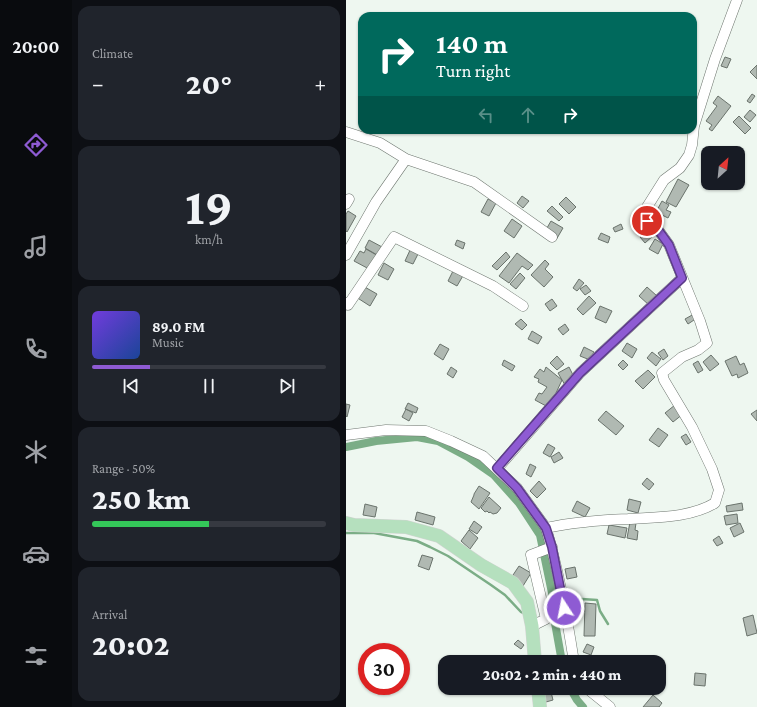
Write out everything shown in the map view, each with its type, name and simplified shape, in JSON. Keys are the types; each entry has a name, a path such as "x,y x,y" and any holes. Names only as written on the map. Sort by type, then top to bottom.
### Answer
{"main road":[{"path":"346,523 354,525 406,527 439,536 481,565 513,583 527,602 532,626 534,655"},
{"path":"539,695 540,707"}],"street":[{"path":"697,116 715,59 737,0"},
{"path":"346,132 380,143 406,159 474,182 552,237"},
{"path":"546,528 575,523 659,517 689,513 707,508 715,503 719,490 712,469 692,426 664,380 662,373 682,358 698,350 707,343 700,321 669,245 656,227 647,221 645,215 647,207 664,180 680,168 690,155 693,134"},
{"path":"346,255 376,202 406,159"},
{"path":"346,303 348,305 394,237 493,286 523,306"},
{"path":"497,468 580,373 682,278"},
{"path":"346,435 386,430 426,431 483,456 497,468 517,488 546,528 552,547 573,655"},
{"path":"532,626 546,619 531,555 552,547"},
{"path":"595,695 610,707"}],"building":[{"path":"725,57 731,59 727,68 721,66"},
{"path":"757,65 757,79 750,72"},
{"path":"752,94 755,96 750,103 747,101"},
{"path":"718,96 731,106 712,131 709,129 712,125 706,121 717,106 713,103"},
{"path":"750,110 756,115 750,122 744,117"},
{"path":"739,116 751,128 745,134 733,122"},
{"path":"678,179 689,185 676,207 666,202"},
{"path":"522,196 529,201 523,208 517,203"},
{"path":"566,197 576,207 569,214 559,204"},
{"path":"488,199 496,203 489,216 481,212"},
{"path":"662,201 669,205 666,210 671,212 668,218 656,212"},
{"path":"552,206 563,217 559,221 547,211"},
{"path":"348,211 356,216 347,232 346,214"},
{"path":"512,219 522,226 514,238 504,231"},
{"path":"551,221 563,228 556,240 544,233"},
{"path":"621,224 623,229 615,232 613,228"},
{"path":"648,230 654,235 645,243 640,237"},
{"path":"601,233 610,237 608,243 598,239"},
{"path":"655,239 663,244 658,254 649,249"},
{"path":"369,240 384,248 379,256 365,248"},
{"path":"457,240 465,243 463,249 455,245"},
{"path":"411,248 419,252 413,264 405,261"},
{"path":"366,249 380,257 369,269 354,261 360,251 364,253"},
{"path":"506,252 510,257 497,270 492,266"},
{"path":"517,253 533,265 528,270 522,266 509,283 499,276"},
{"path":"545,260 549,264 545,269 553,277 544,287 531,275"},
{"path":"384,263 394,269 388,280 378,275"},
{"path":"454,269 464,274 457,286 448,281"},
{"path":"520,273 525,278 516,289 510,284"},
{"path":"579,279 584,283 577,291 573,288"},
{"path":"586,285 591,291 585,295 580,289"},
{"path":"363,286 377,294 370,306 356,297"},
{"path":"647,287 657,296 649,305 639,296"},
{"path":"589,296 596,303 583,315 577,309"},
{"path":"552,299 557,306 550,311 545,304"},
{"path":"600,306 612,311 606,323 595,318"},
{"path":"694,314 697,318 688,324 685,319"},
{"path":"521,319 527,325 522,330 515,324"},
{"path":"565,324 569,330 563,335 558,329"},
{"path":"532,331 542,337 538,344 528,339"},
{"path":"627,343 637,349 632,358 622,351"},
{"path":"440,344 449,349 443,360 434,354"},
{"path":"584,347 594,352 590,360 580,356"},
{"path":"664,349 668,356 663,360 658,353"},
{"path":"652,352 661,359 656,366 647,358"},
{"path":"711,355 719,364 710,371 703,362"},
{"path":"557,356 564,364 557,370 550,363"},
{"path":"736,356 740,365 744,363 748,373 738,378 737,374 732,376 725,361"},
{"path":"504,360 515,366 512,371 502,365"},
{"path":"623,360 628,365 623,370 618,365"},
{"path":"698,361 703,370 698,373 693,364"},
{"path":"451,367 457,371 453,378 447,374"},
{"path":"546,367 562,380 548,407 535,400 539,393 542,394 547,387 538,382 539,379 534,377 540,369 544,372"},
{"path":"569,367 575,379 565,385 558,373"},
{"path":"648,370 655,377 643,389 635,381"},
{"path":"408,403 418,408 416,413 405,409"},
{"path":"346,404 350,405 347,417 346,416"},
{"path":"675,405 683,414 673,422 665,413"},
{"path":"406,409 413,413 409,421 402,417"},
{"path":"757,410 757,421 751,414"},
{"path":"606,411 624,426 616,435 598,420"},
{"path":"658,428 668,435 659,447 649,440"},
{"path":"686,434 691,442 686,445 681,437"},
{"path":"548,444 555,448 550,457 543,453"},
{"path":"559,452 563,458 554,463 551,457"},
{"path":"530,464 536,467 531,477 526,474"},
{"path":"647,478 654,484 649,490 642,484"},
{"path":"539,481 546,489 537,498 530,491"},
{"path":"479,486 490,493 479,509 471,502"},
{"path":"489,497 501,508 497,513 493,514 487,511 485,512 481,508"},
{"path":"629,499 641,502 638,513 627,510"},
{"path":"577,501 590,508 585,517 572,511"},
{"path":"742,503 743,510 727,512 726,506"},
{"path":"365,504 377,507 375,517 363,515"},
{"path":"417,512 435,517 433,525 415,520"},
{"path":"737,514 738,523 726,525 724,516"},
{"path":"474,521 482,527 477,534 469,529"},
{"path":"630,522 636,523 635,530 638,531 637,540 627,538"},
{"path":"740,523 744,532 734,537 730,528"},
{"path":"609,525 627,528 625,538 607,534"},
{"path":"469,530 478,538 470,549 461,541"},
{"path":"719,536 723,543 717,546 713,540"},
{"path":"422,555 433,558 429,570 418,566"},
{"path":"519,566 531,573 523,586 511,578"},
{"path":"575,567 577,577 567,579 565,569"},
{"path":"585,603 596,604 595,636 584,636"},
{"path":"753,615 757,633 747,636 743,618"},
{"path":"518,640 524,645 521,649 514,644"},
{"path":"587,644 594,647 591,655 583,652"},
{"path":"695,673 706,674 705,686 694,685"},
{"path":"543,695 552,695 553,700 546,702"},
{"path":"653,695 662,703 659,707 643,707"}],"waterway":[{"path":"346,447 376,441 417,437 438,441 468,457 494,475 519,503 540,535 552,593 555,623 561,655"},
{"path":"346,533 374,533 417,541 448,556 491,585 505,595 523,613"},
{"path":"568,601 582,599 597,600 600,611 608,624"},
{"path":"551,612 556,609 555,604 557,604"},
{"path":"574,695 583,707"}],"route":[{"path":"564,608 552,547 546,528 517,488 497,468 580,373 682,278 669,245 656,227 647,221"}]}
